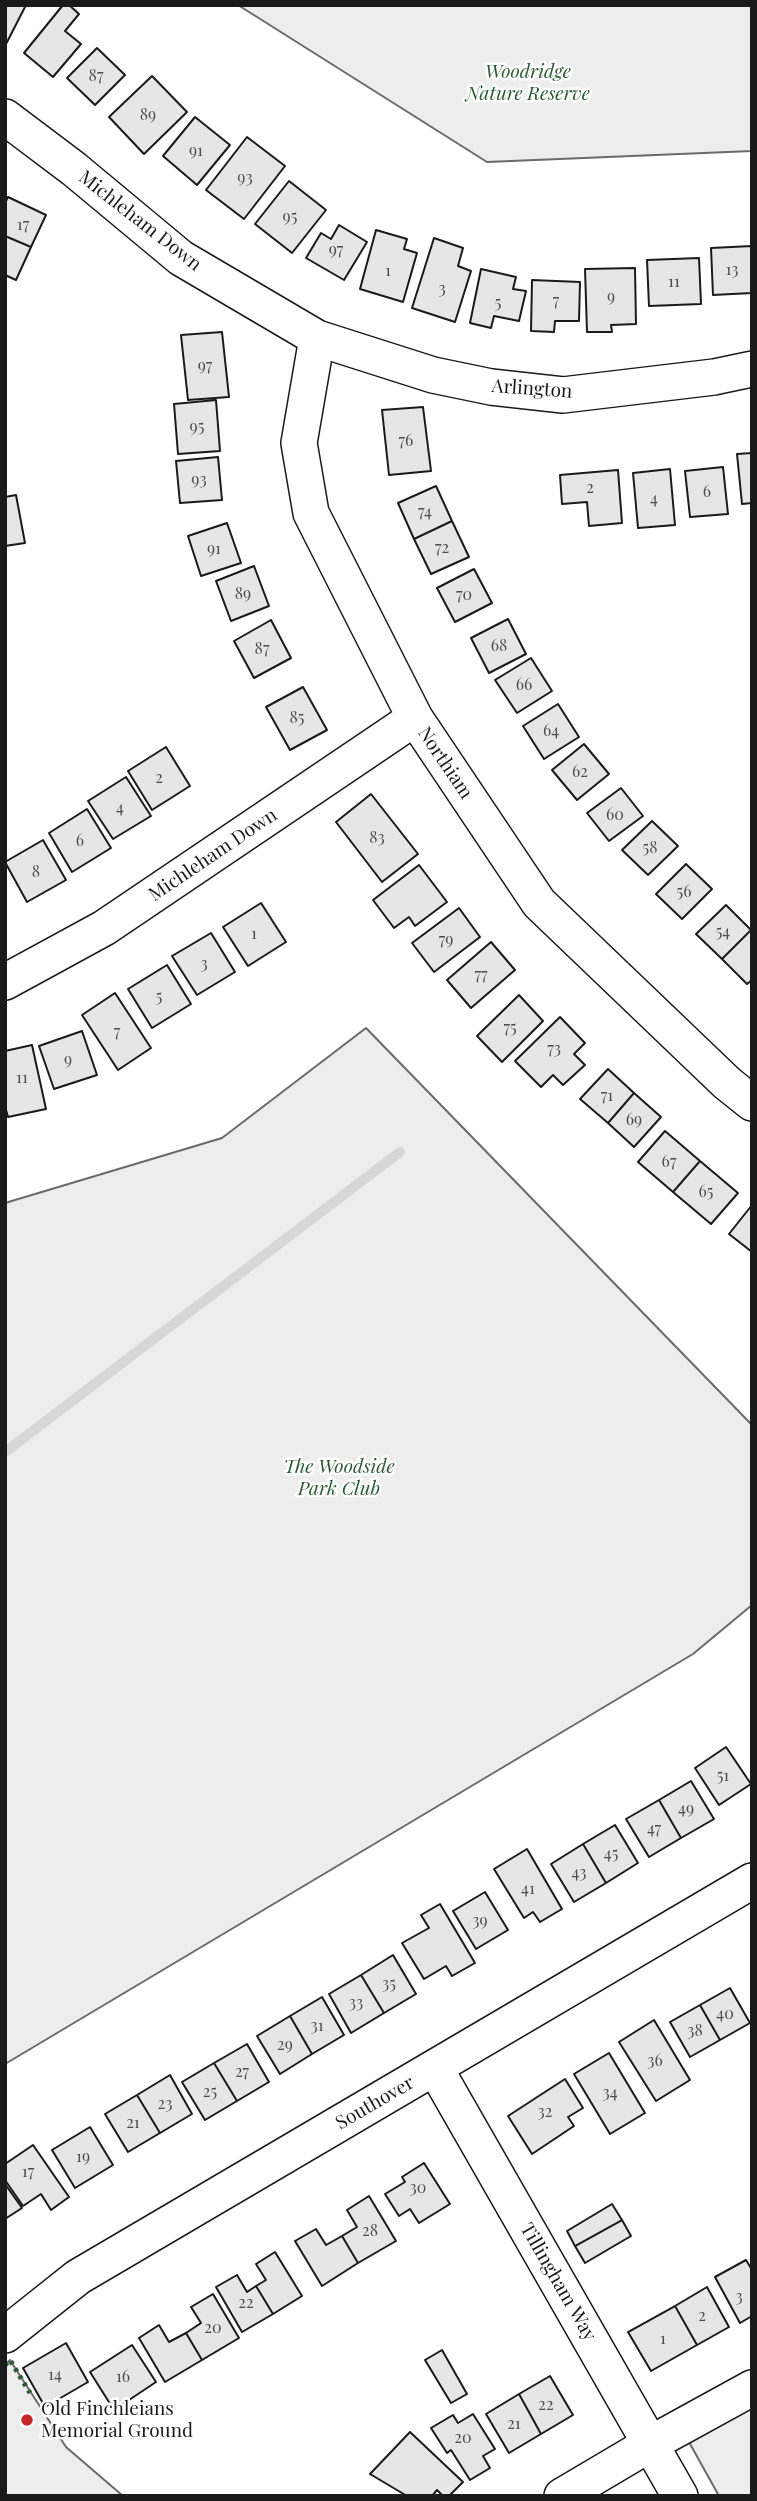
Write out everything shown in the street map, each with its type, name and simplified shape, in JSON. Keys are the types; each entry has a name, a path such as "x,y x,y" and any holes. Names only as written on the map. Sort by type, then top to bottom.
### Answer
{"street":[{"name":"Michleham Down","path":"5,117 74,169 181,258 317,338"},
{"name":"Arlington","path":"317,338 433,374 491,387 564,395 714,377 752,369"},
{"name":"Northiam","path":"317,338 299,443 311,513 415,718 540,902 727,1083 752,1103"},
{"name":"Michleham Down","path":"5,982 104,928 415,718"},
{"name":"Southover","path":"5,2335 78,2277 752,1881"},
{"name":"Tillingham Way","path":"435,2068 680,2496"},
{"path":"562,2496 752,2388"}],"green space":[{"name":"Woodridge Nature Reserve","path":"238,5 752,5 752,151 487,162"},
{"name":"The Woodside Park Club","path":"366,1028 752,1425 752,1605 693,1654 5,2064 5,1203 222,1138"},
{"name":"Old Finchleians Memorial Ground","path":"10,2360 66,2447 123,2496 5,2496 5,2365"},
{"path":"752,2400 752,2496 719,2496 689,2442"}],"building":[{"path":"5,5 26,5 5,46"},
{"path":"63,5 69,5 79,14 65,31 81,44 53,77 24,53"},
{"path":"97,48 125,75 95,105 67,78"},
{"path":"152,76 187,112 144,154 109,117"},
{"path":"195,117 230,145 197,185 163,156"},
{"path":"247,137 285,166 244,219 206,190"},
{"path":"289,181 326,210 292,253 255,224"},
{"path":"8,197 46,215 31,247 5,236 5,203"},
{"path":"339,225 367,242 344,280 306,258 321,233 331,239"},
{"path":"376,230 407,239 404,249 417,253 403,302 360,289"},
{"path":"5,236 31,247 16,280 5,275"},
{"path":"434,238 463,248 458,266 471,271 455,322 412,308"},
{"path":"752,246 752,293 713,295 711,248"},
{"path":"699,258 701,304 649,306 647,260"},
{"path":"635,268 636,324 611,325 612,332 587,332 585,269"},
{"path":"481,269 516,277 513,289 526,291 519,321 494,316 491,328 470,323"},
{"path":"532,280 580,282 579,321 555,321 554,332 531,331"},
{"path":"222,332 229,397 188,400 181,335"},
{"path":"216,400 220,451 178,454 174,404"},
{"path":"423,407 431,471 389,475 382,410"},
{"path":"752,453 752,503 742,504 737,454"},
{"path":"218,457 222,500 180,503 176,461"},
{"path":"723,467 728,514 690,517 685,471"},
{"path":"670,469 675,525 638,528 633,473"},
{"path":"618,470 622,523 589,526 587,502 562,504 560,475"},
{"path":"436,486 452,521 414,539 398,503"},
{"path":"16,495 25,543 5,546 5,497"},
{"path":"452,521 469,557 431,574 414,539"},
{"path":"227,523 241,563 201,576 188,536"},
{"path":"254,566 269,606 231,621 216,581"},
{"path":"474,569 492,603 455,622 437,588"},
{"path":"508,619 526,654 489,673 471,638"},
{"path":"271,620 291,658 254,678 234,641"},
{"path":"531,658 552,691 517,713 495,680"},
{"path":"303,687 327,730 290,750 266,707"},
{"path":"558,704 579,737 544,759 523,726"},
{"path":"584,744 609,774 577,800 552,770"},
{"path":"166,747 190,786 152,810 128,771"},
{"path":"126,777 151,816 113,839 88,801"},
{"path":"621,788 643,816 609,841 587,813"},
{"path":"371,794 418,854 382,882 336,822"},
{"path":"87,809 111,848 72,872 49,833"},
{"path":"652,821 678,846 648,875 622,850"},
{"path":"43,840 66,880 27,902 5,862"},
{"path":"686,864 712,889 682,919 656,894"},
{"path":"419,865 447,902 415,926 409,917 394,928 373,900"},
{"path":"261,903 286,942 248,966 223,927"},
{"path":"726,905 751,930 722,959 696,934"},
{"path":"459,908 480,937 434,972 412,943"},
{"path":"751,930 752,980 747,984 722,959"},
{"path":"211,933 235,972 197,995 172,956"},
{"path":"491,942 515,970 471,1008 447,980"},
{"path":"167,965 191,1004 152,1028 128,989"},
{"path":"115,993 151,1048 118,1070 82,1015"},
{"path":"519,995 543,1021 502,1062 477,1036"},
{"path":"560,1017 585,1043 574,1054 585,1065 563,1085 553,1075 541,1087 515,1061"},
{"path":"82,1031 97,1075 54,1089 39,1046"},
{"path":"32,1045 46,1109 8,1117 5,1106 5,1051"},
{"path":"608,1069 634,1093 608,1123 580,1099"},
{"path":"634,1093 661,1117 634,1147 608,1123"},
{"path":"665,1131 700,1161 673,1192 638,1162"},
{"path":"700,1161 738,1193 711,1224 673,1192"},
{"path":"752,1205 752,1252 729,1234"},
{"path":"726,1747 751,1784 719,1805 695,1768"},
{"path":"691,1781 714,1819 681,1838 659,1800"},
{"path":"659,1800 681,1838 649,1857 626,1819"},
{"path":"615,1825 638,1863 606,1883 583,1844"},
{"path":"583,1844 606,1883 574,1902 551,1864"},
{"path":"527,1849 562,1909 540,1922 533,1912 524,1918 494,1869"},
{"path":"485,1892 508,1930 476,1949 453,1911"},
{"path":"440,1904 475,1963 452,1976 446,1966 424,1979 402,1943 429,1928 421,1915"},
{"path":"393,1955 416,1994 384,2013 361,1975"},
{"path":"361,1975 384,2013 351,2033 329,1994"},
{"path":"730,1988 750,2023 720,2040 700,2005"},
{"path":"322,1997 344,2035 312,2054 290,2016"},
{"path":"700,2005 720,2040 690,2057 670,2022"},
{"path":"290,2016 312,2054 280,2074 257,2036"},
{"path":"654,2020 690,2080 656,2101 619,2042"},
{"path":"247,2044 269,2082 237,2101 214,2063"},
{"path":"609,2053 645,2113 610,2134 574,2074"},
{"path":"214,2063 237,2101 205,2120 182,2082"},
{"path":"170,2075 192,2114 160,2133 137,2095"},
{"path":"565,2079 583,2108 568,2117 574,2126 532,2154 508,2116"},
{"path":"137,2095 160,2133 128,2152 105,2114"},
{"path":"90,2127 113,2165 75,2188 52,2150"},
{"path":"33,2145 69,2197 51,2210 41,2194 23,2206 5,2180 5,2164"},
{"path":"424,2163 450,2204 419,2223 410,2209 399,2216 385,2194 405,2182 402,2177"},
{"path":"5,2184 22,2208 5,2219"},
{"path":"369,2196 396,2241 358,2263 342,2236 357,2227 347,2210"},
{"path":"612,2204 622,2220 575,2246 567,2231"},
{"path":"622,2220 631,2236 585,2263 575,2246"},
{"path":"316,2229 326,2245 342,2236 358,2263 322,2286 295,2241"},
{"path":"275,2252 302,2296 273,2314 256,2286 266,2280 256,2264"},
{"path":"746,2260 752,2270 752,2316 740,2323 715,2277"},
{"path":"237,2275 247,2292 256,2286 273,2314 242,2332 216,2287"},
{"path":"707,2287 729,2327 697,2345 675,2306"},
{"path":"213,2294 239,2338 202,2360 186,2333 201,2323 191,2307"},
{"path":"675,2306 697,2345 651,2371 628,2332"},
{"path":"159,2325 169,2342 186,2333 202,2360 165,2382 139,2338"},
{"path":"66,2343 88,2382 45,2407 23,2368"},
{"path":"132,2345 156,2382 114,2410 90,2372"},
{"path":"442,2350 467,2394 451,2403 425,2360"},
{"path":"550,2376 573,2415 541,2434 519,2394"},
{"path":"519,2394 541,2434 509,2453 486,2414"},
{"path":"473,2414 495,2449 483,2456 490,2468 470,2480 451,2450 447,2453 431,2428 453,2415 458,2423"},
{"path":"410,2432 463,2482 449,2496 443,2496 437,2490 432,2496 407,2496 370,2474"}],"waterway":[{"path":"5,1452 400,1152"}],"hedge":[{"path":"5,2365 10,2360 30,2393"}],"place":[{"name":"Old Finchleians Memorial Ground","path":"27,2420"}]}
